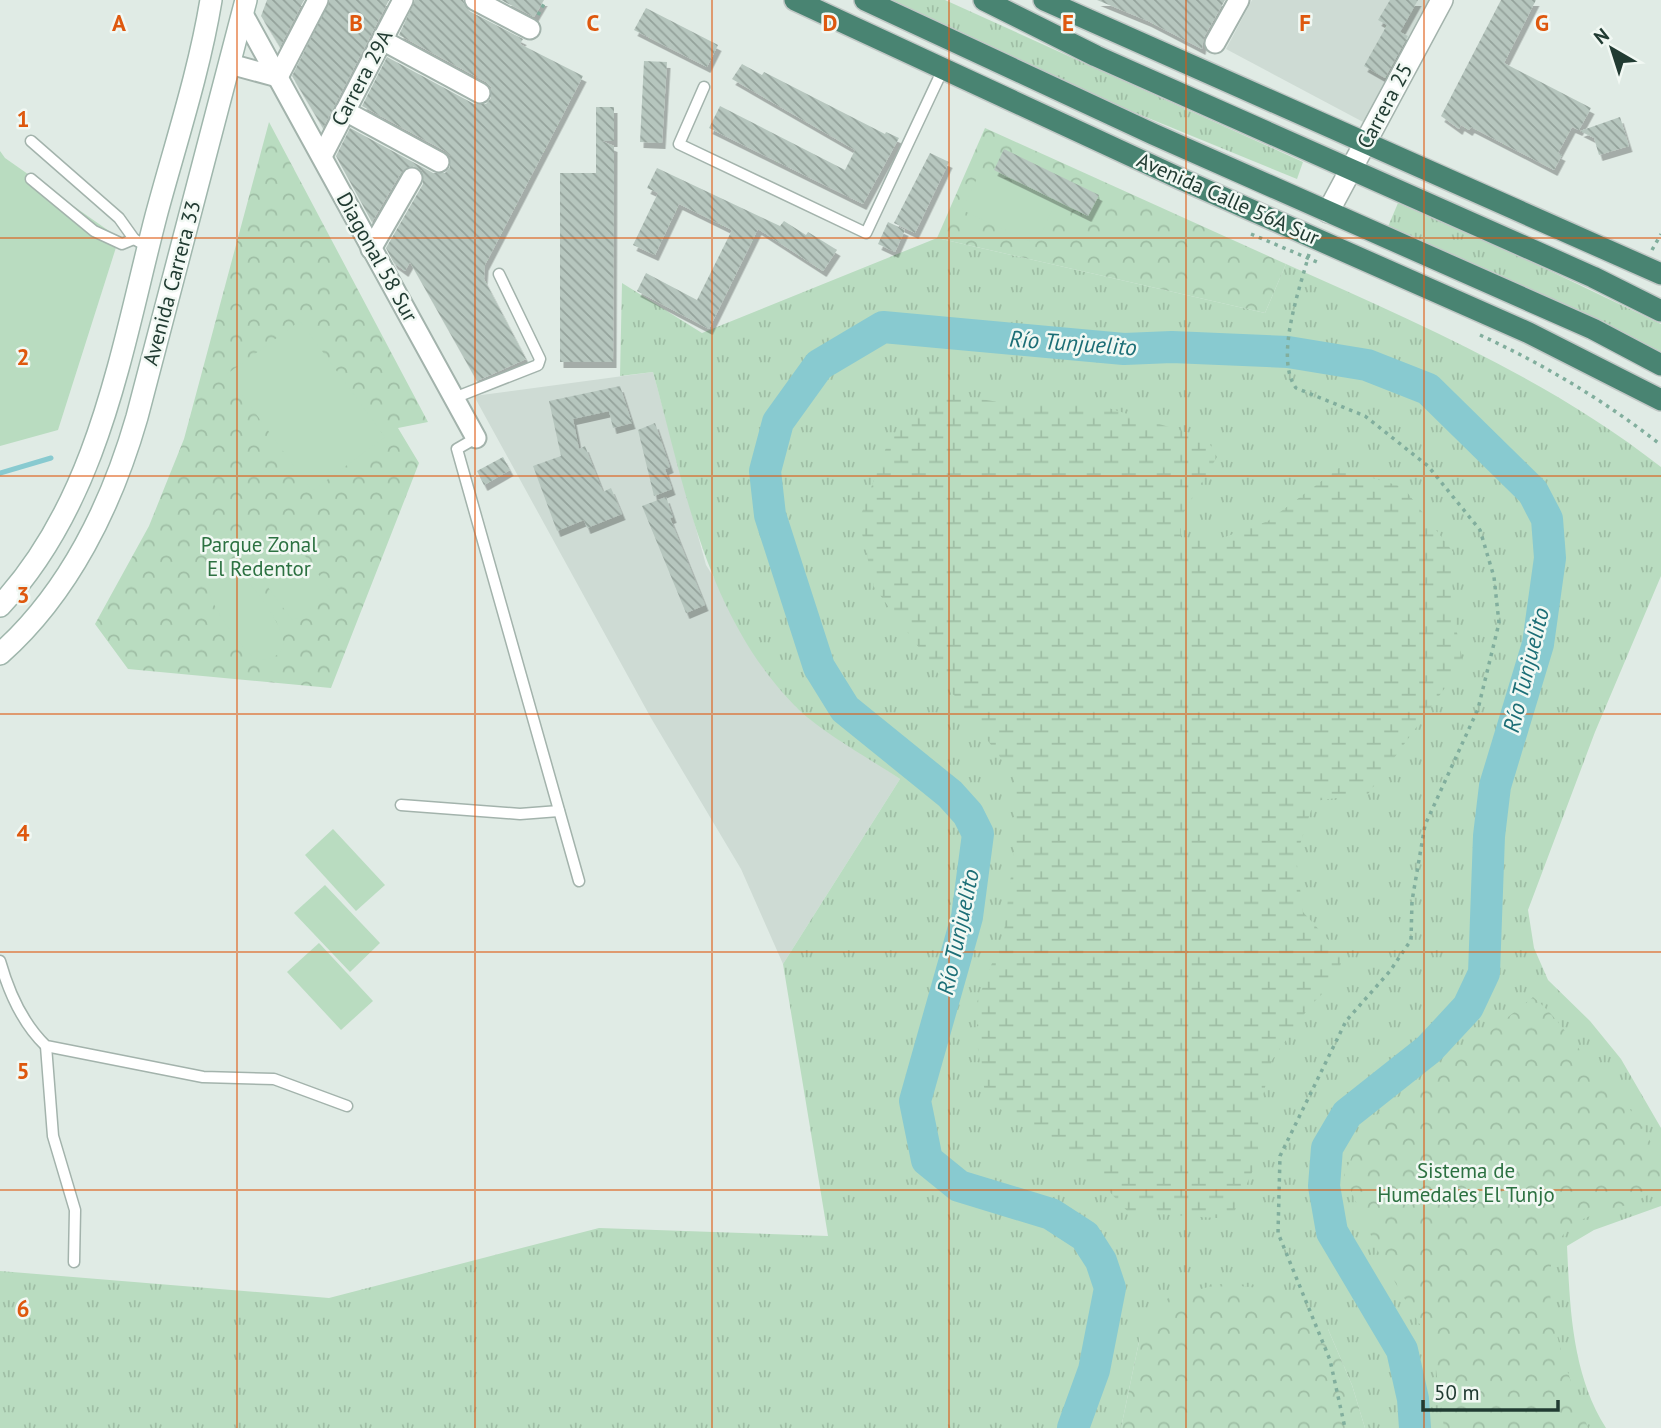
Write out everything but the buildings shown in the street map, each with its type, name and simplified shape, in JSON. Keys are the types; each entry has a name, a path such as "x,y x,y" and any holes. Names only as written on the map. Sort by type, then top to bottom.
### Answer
{"highway":[{"name":"Avenida Calle 56A Sur","path":"795,0 1529,333 1661,400"},
{"name":"Avenida Calle 56A Sur","path":"864,0 1061,92 1592,329 1661,365"},
{"path":"984,0 1096,56 1593,277 1661,311"},
{"path":"1044,0 1661,274"},
{"path":"1096,56 1171,57"},
{"path":"943,69 1061,92"},
{"path":"1617,253 1661,305"}],"main road":[{"name":"Avenida Carrera 33","path":"0,606 47,545 67,510 92,453 141,243 198,57 211,0"},
{"name":"Carrera 25","path":"1328,212 1442,0"},
{"name":"Avenida Carrera 33","path":"0,654 47,603 76,559 99,518 129,444 230,64 242,5"},
{"path":"198,57 230,64"}],"street":[{"path":"230,64 278,77 318,0"},
{"name":"Carrera 29A","path":"322,156 403,0"},
{"path":"475,0 530,29"},
{"path":"1215,43 1239,0"},
{"name":"Diagonal 58 Sur","path":"242,5 278,77 476,438"},
{"path":"382,40 480,93"},
{"path":"345,111 439,162"},
{"path":"371,249 412,178"}],"lane":[{"path":"704,87 679,144 866,233 943,69"},
{"path":"31,141 119,218 141,243"},
{"path":"31,179 94,230 120,243 141,243"},
{"path":"454,398 538,365 540,359 499,274"},
{"path":"476,438 457,449 579,881"},
{"path":"401,805 520,814 559,811"},
{"path":"0,961 8,989 29,1027 46,1046 203,1077 274,1079 347,1106"},
{"path":"46,1046 53,1136 75,1210 74,1262"}],"path":[{"path":"1251,234 1321,264"},
{"path":"1314,237 1291,322 1288,373 1296,388 1365,416 1428,466 1480,530 1494,578 1499,623 1478,709 1425,825 1412,901 1411,940 1390,971 1346,1021 1280,1156 1278,1233 1329,1360 1345,1428"},
{"path":"1471,330 1529,358 1608,405 1661,444"}],"shaded area":[{"path":"1252,0 1431,0 1365,123 1226,49"},
{"path":"653,372 706,565 796,707 900,779 783,964 741,869 651,718 474,396"}],"green space":[{"path":"884,0 945,0 1303,162 1297,179 1092,95"},
{"name":"Parque Zonal El Redentor","path":"269,122 428,422 398,428 419,463 331,688 128,669 95,624 149,526 184,439"},
{"path":"985,128 1286,264 1265,313 937,238"},
{"path":"0,151 5,158 119,238 58,430 0,446"},
{"path":"982,168 1056,203 1036,244 962,210"},
{"path":"1398,203 1519,256 1661,324 1661,358 1387,229"},
{"path":"937,238 1265,313 1286,264 1432,331 1527,379 1618,435 1661,467 1661,576 1595,732 1528,910 1534,948 1548,980 1590,1021 1621,1059 1661,1128 1661,1206 1594,1230 1567,1246 1575,1340 1586,1386 1606,1428 1365,1428 1352,1385 1328,1329 1140,1337 1121,1428 0,1428 0,1271 329,1298 599,1228 828,1236 783,964 900,779 830,734 795,706 765,671 740,632 703,549 653,372 620,376 622,283 702,333"},
{"path":"300,321 385,437 312,491 227,374"},
{"path":"943,393 1011,404 1099,405 1207,439 1217,457 1181,517 1181,539 1217,540 1268,521 1339,468 1403,487 1453,552 1452,607 1463,663 1368,794 1314,801 1296,857 1303,912 1343,956 1336,980 1310,1006 1272,1060 1259,1111 1258,1159 1231,1219 1128,1212 1089,1169 986,1099 977,1043 977,1002 1004,932 1014,851 1014,776 874,587 859,520 890,437"},
{"path":"287,531 332,593 293,621 248,560"},
{"path":"233,570 258,593 280,629 283,648 270,659 253,657 235,637 215,607 209,580 217,572"},
{"path":"333,829 385,885 356,911 305,855"},
{"path":"325,885 380,943 350,972 294,913"},
{"path":"319,943 373,1001 341,1030 287,972"},
{"name":"Sistema de Humedales El Tunjo","path":"1533,997 1554,1017 1633,1114 1653,1147 1661,1183 1643,1198 1579,1221 1561,1238 1552,1262 1550,1289 1554,1319 1570,1380 1588,1428 1444,1428 1433,1347 1382,1260 1344,1175 1365,1125 1402,1094 1451,1063"},
{"path":"1219,1284 1270,1289 1328,1329 1352,1385 1365,1428 1121,1428 1140,1337 1168,1298"}],"waterway":[{"name":"Río Tunjuelito","path":"1073,1428 1094,1370 1110,1288 1101,1261 1085,1236 1051,1214 959,1186 927,1160 915,1101 967,917 978,834 968,814 950,794 845,709 819,667 770,515 765,471 778,422 819,365 883,327 1124,349 1172,347 1288,352 1367,365 1428,389 1533,492 1547,519 1550,558 1538,644 1495,786 1489,836 1484,973 1468,1007 1429,1049 1347,1114 1327,1148 1324,1186 1332,1232 1402,1350 1413,1399 1415,1428"},
{"path":"0,473 51,458"}]}
